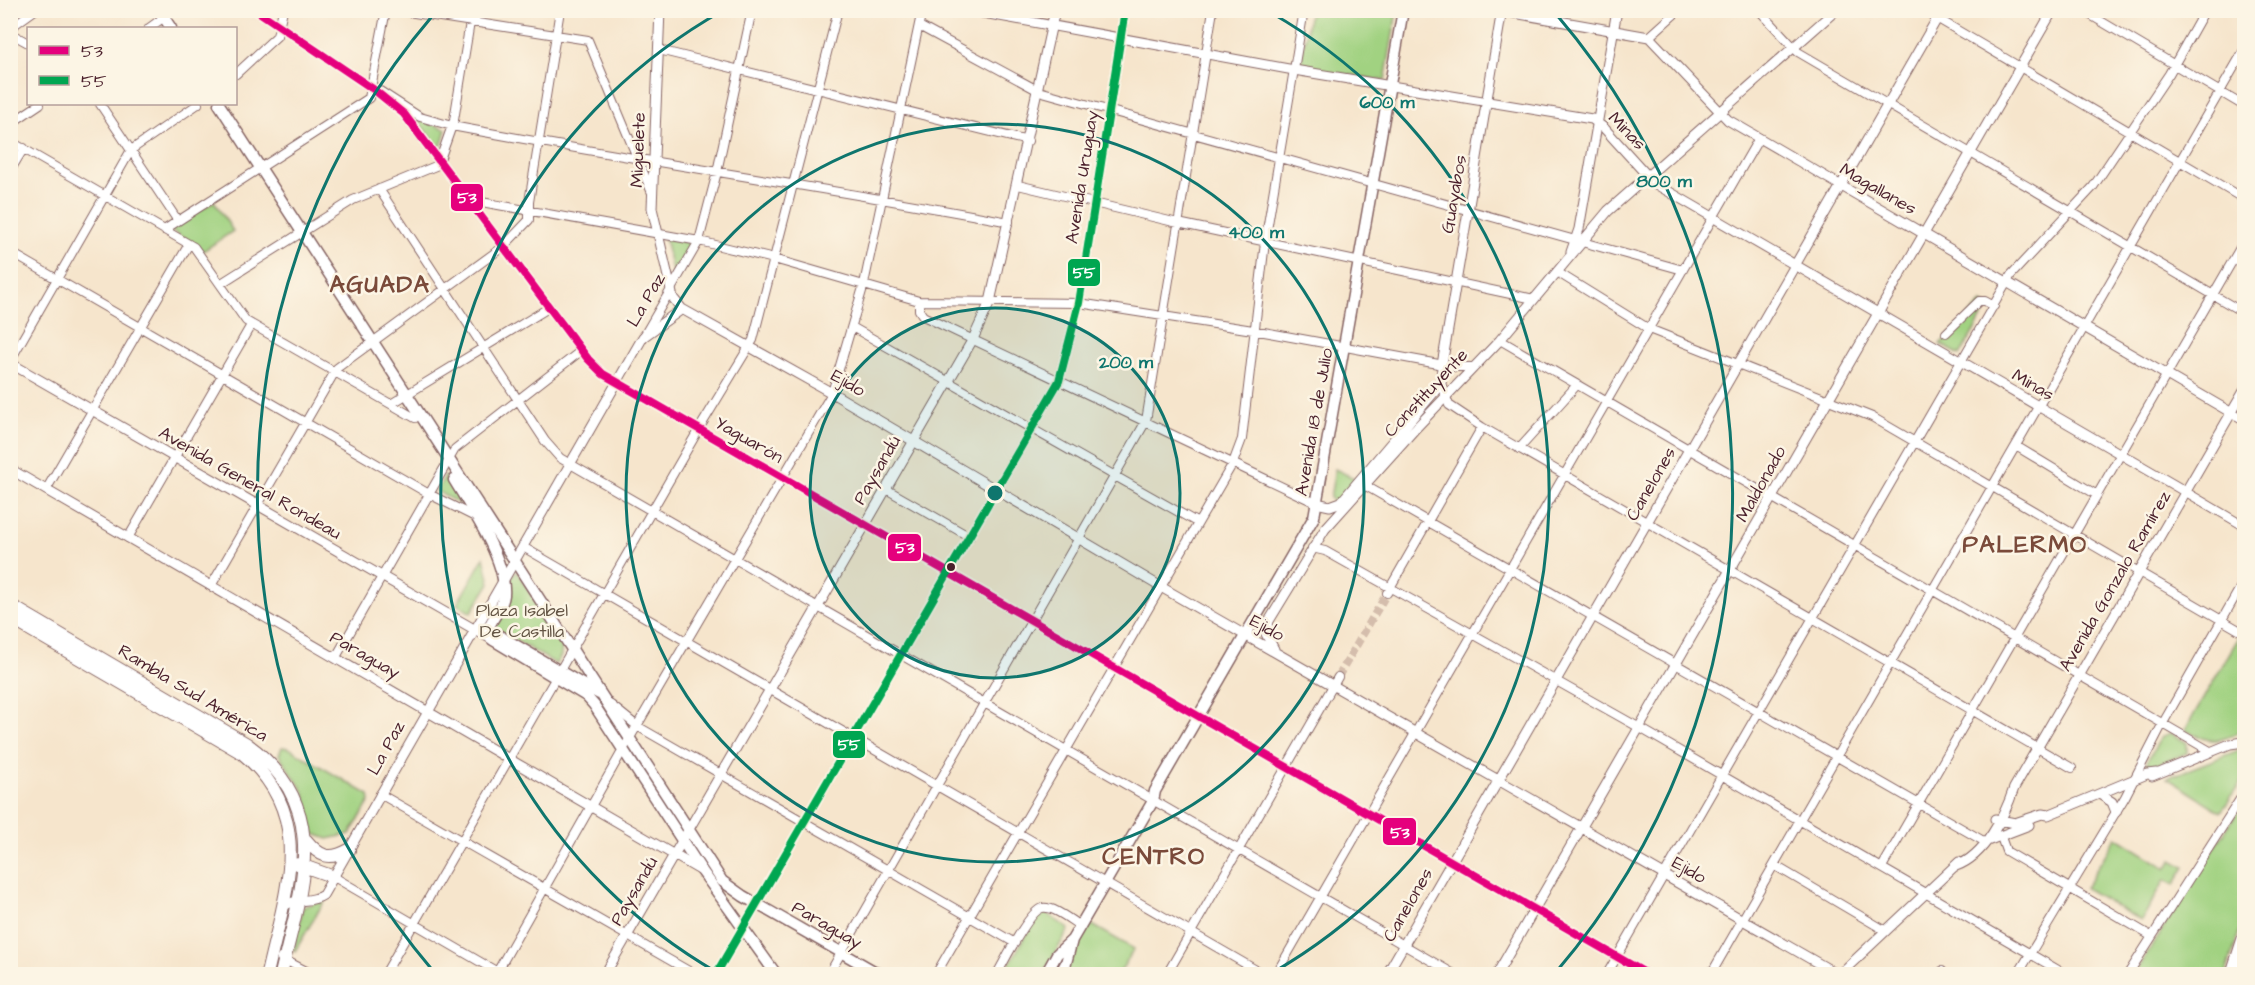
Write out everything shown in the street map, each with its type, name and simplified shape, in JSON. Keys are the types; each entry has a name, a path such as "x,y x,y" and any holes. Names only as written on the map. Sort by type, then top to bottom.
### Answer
{"main road":[{"path":"152,10 159,22"},
{"name":"Avenida 18 de Julio","path":"1393,86 1403,10"},
{"name":"Avenida 18 de Julio","path":"1248,636 1268,609 1315,531 1375,184 1410,10"},
{"path":"213,105 258,169"},
{"path":"220,105 258,169 447,463 491,545 502,581"},
{"path":"404,395 415,418 447,463"},
{"name":"Paraguay","path":"447,463 516,559 722,881 879,975"},
{"name":"Avenida 18 de Julio","path":"1059,975 1066,963 1072,940 1153,801 1155,791 1201,718 1248,636 1320,504"},
{"name":"La Paz","path":"488,629 504,599 502,581"},
{"name":"Rambla Sud América","path":"10,605 242,753 255,764 282,803 290,832 292,857 267,975"},
{"name":"Rambla Sud América","path":"10,618 96,661 261,754 278,772 294,798 305,839 306,868 281,975"},
{"path":"488,629 493,640"},
{"name":"Avenida General Rondeau","path":"488,629 559,674"},
{"name":"Avenida General Rondeau","path":"493,640 606,700"},
{"path":"559,674 594,705 702,871 776,975"},
{"path":"305,839 315,851 326,857 331,858 349,850"},
{"path":"292,857 306,868 334,877"},
{"path":"2232,975 2244,937"},
{"name":"Avenida 18 de Julio","path":"1046,975 1057,954 1072,940"},
{"path":"2243,975 2244,970"}],"street":[{"path":"27,42 10,31 35,10"},
{"path":"159,22 174,10"},
{"name":"Yaguarón","path":"256,10 373,89 408,118 582,350 596,367 617,382 1647,975"},
{"path":"237,73 277,36 281,27 283,10"},
{"path":"164,230 366,102 373,89 386,10"},
{"path":"395,10 556,37 588,40 653,194"},
{"path":"220,284 353,200 434,168 441,160 452,126 472,10"},
{"path":"211,586 305,421 340,365 504,246 529,220 529,202 560,10"},
{"name":"Miguelete","path":"660,10 652,208 672,288"},
{"name":"La Paz","path":"283,907 299,900 318,899 334,877 427,710 699,241 717,172 752,10"},
{"path":"385,975 699,429 753,340 838,10"},
{"path":"334,877 498,974 624,748 832,393 864,284 922,10"},
{"name":"Minas","path":"968,10 1052,27 1598,122 1647,177 1877,314 2244,526"},
{"name":"Paysandú","path":"605,975 973,339 990,302 1028,141 1055,10"},
{"name":"Avenida Uruguay","path":"716,975 1059,381 1079,303 1125,10"},
{"path":"829,975 1146,421 1214,10"},
{"path":"936,975 1233,463 1242,439 1265,242 1304,10"},
{"path":"1497,10 1649,37 1679,10"},
{"path":"1580,240 1617,10"},
{"path":"1759,10 1794,48 1888,106 2244,313"},
{"name":"Constituyente","path":"1320,504 1330,506 1341,502 1361,483 1500,340 1566,262 1580,240 1608,211 1836,10"},
{"path":"1923,10 1940,15 2020,68 2244,199"},
{"name":"Maldonado","path":"1497,975 2053,10"},
{"path":"2082,10 2244,106"},
{"path":"1607,975 2007,282 2094,187 2174,65 2205,10"},
{"name":"Guayabos","path":"1441,384 1442,365 1502,11"},
{"name":"Canelones","path":"1387,975 1940,15"},
{"path":"919,26 1039,91 1683,270"},
{"name":"Magallanes","path":"1649,37 1720,113 1842,187 2244,420"},
{"path":"659,50 1028,141"},
{"path":"1711,975 2038,407 2086,328 2244,50"},
{"name":"Yaguarón","path":"373,89 381,91 420,117 452,126 793,185 883,198 1009,222"},
{"path":"10,124 38,105"},
{"path":"101,105 178,221"},
{"path":"10,362 131,150 197,105"},
{"path":"1276,975 1759,138"},
{"path":"10,141 191,245 241,316 251,325 415,418"},
{"path":"10,171 24,148"},
{"path":"1018,185 1178,223 1534,299"},
{"path":"379,189 550,448 570,464 1454,975"},
{"path":"470,200 699,241 774,259 919,301 1079,303 1253,330 1442,365 1474,367"},
{"path":"1882,867 2244,241"},
{"path":"46,490 140,326 191,245"},
{"path":"10,252 429,494 477,518"},
{"path":"1557,272 1649,329 1872,417 2244,633"},
{"path":"643,337 682,309 673,298 672,288"},
{"path":"1946,333 1981,300 1994,306"},
{"path":"919,301 919,310 923,315 1320,504"},
{"path":"391,404 550,307"},
{"name":"Ejido","path":"682,309 832,393 1161,587 1275,651 1336,681 1499,780 1838,975"},
{"path":"128,538 251,325"},
{"path":"852,327 1198,523"},
{"path":"1500,340 1689,452 1856,545 2210,751"},
{"path":"336,657 458,446 511,408 518,399 582,350"},
{"name":"Avenida General Rondeau","path":"10,362 381,578 493,640"},
{"path":"1441,384 1445,397 1454,410 2072,768"},
{"name":"Constituyente","path":"1312,548 1441,384"},
{"path":"1519,449 1576,386"},
{"name":"Avenida Gonzalo Ramírez","path":"1838,975 1983,840 2244,391"},
{"path":"1389,590 1482,427"},
{"path":"2016,446 2097,495"},
{"name":"Paraguay","path":"10,470 702,871"},
{"path":"1361,483 1983,840 2001,837 2043,820 2048,814"},
{"path":"886,489 970,537"},
{"path":"523,546 1263,975"},
{"path":"1312,548 1325,550 1389,590 1473,633 1882,867 2065,975"},
{"name":"Avenida 18 de Julio","path":"1266,627 1312,548"},
{"path":"2018,975 2116,812 2163,723 2244,581"},
{"name":"Avenida 18 de Julio","path":"1275,651 1267,638 1266,627 1268,609 1280,602"},
{"name":"Avenida General Rondeau","path":"474,629 488,629"},
{"path":"1167,975 1336,681"},
{"name":"Avenida General Rondeau","path":"606,700 637,726 1015,944"},
{"path":"2230,744 2244,734"},
{"path":"1996,819 2015,824 2048,814 2210,751 2244,742"},
{"path":"2128,975 2244,792"},
{"path":"2104,793 2112,802 2116,812"},
{"path":"380,794 694,975"},
{"path":"2001,837 2006,851 2151,936"},
{"path":"1774,865 1886,932"},
{"path":"997,975 1030,918 1042,908 1054,911 1080,926"},
{"path":"271,956 284,959 312,975"}],"green space":[{"path":"1310,11 1397,11 1385,81 1300,67"},
{"path":"417,120 446,129 441,147 437,146"},
{"path":"214,201 233,231 203,251 171,230 171,228"},
{"path":"665,238 691,243 675,273 672,271"},
{"path":"1982,303 1988,307 1960,355 1940,344"},
{"path":"1335,469 1356,479 1340,499 1334,501 1330,498"},
{"path":"445,476 461,502 460,504 436,491"},
{"path":"484,557 490,583 471,613 457,604"},
{"name":"Plaza Isabel De Castilla","path":"514,572 517,572 562,644 561,656 556,664 494,628 510,594"},
{"path":"2240,635 2244,638 2244,729 2221,740 2202,738 2185,730"},
{"path":"2171,733 2187,743 2187,753 2151,767 2147,764 2148,759 2162,736"},
{"path":"282,747 289,748 369,795 370,801 350,834 328,839 314,834 304,792 279,755"},
{"path":"2244,748 2244,778 2221,812 2167,778"},
{"path":"2244,802 2244,916 2226,974 2134,974"},
{"path":"2116,837 2166,868 2172,860 2185,867 2174,885 2165,880 2141,921 2085,888"},
{"path":"325,900 295,951 293,950 303,907"},
{"path":"1044,912 1069,929 1043,974 1004,974 1037,915"},
{"path":"1089,923 1134,949 1119,974 1063,974"}],"tunnel":[{"path":"1338,677 1387,593"}],"transit line":[{"name":"53","path":"256,10 373,89 404,114 588,359 603,374 1647,974"},
{"name":"55","path":"716,974 1059,381 1079,303 1125,10"}],"district":[{"name":"AGUADA","path":"380,285"},
{"name":"PALERMO","path":"2025,545"},
{"name":"CENTRO","path":"1154,857"}]}
